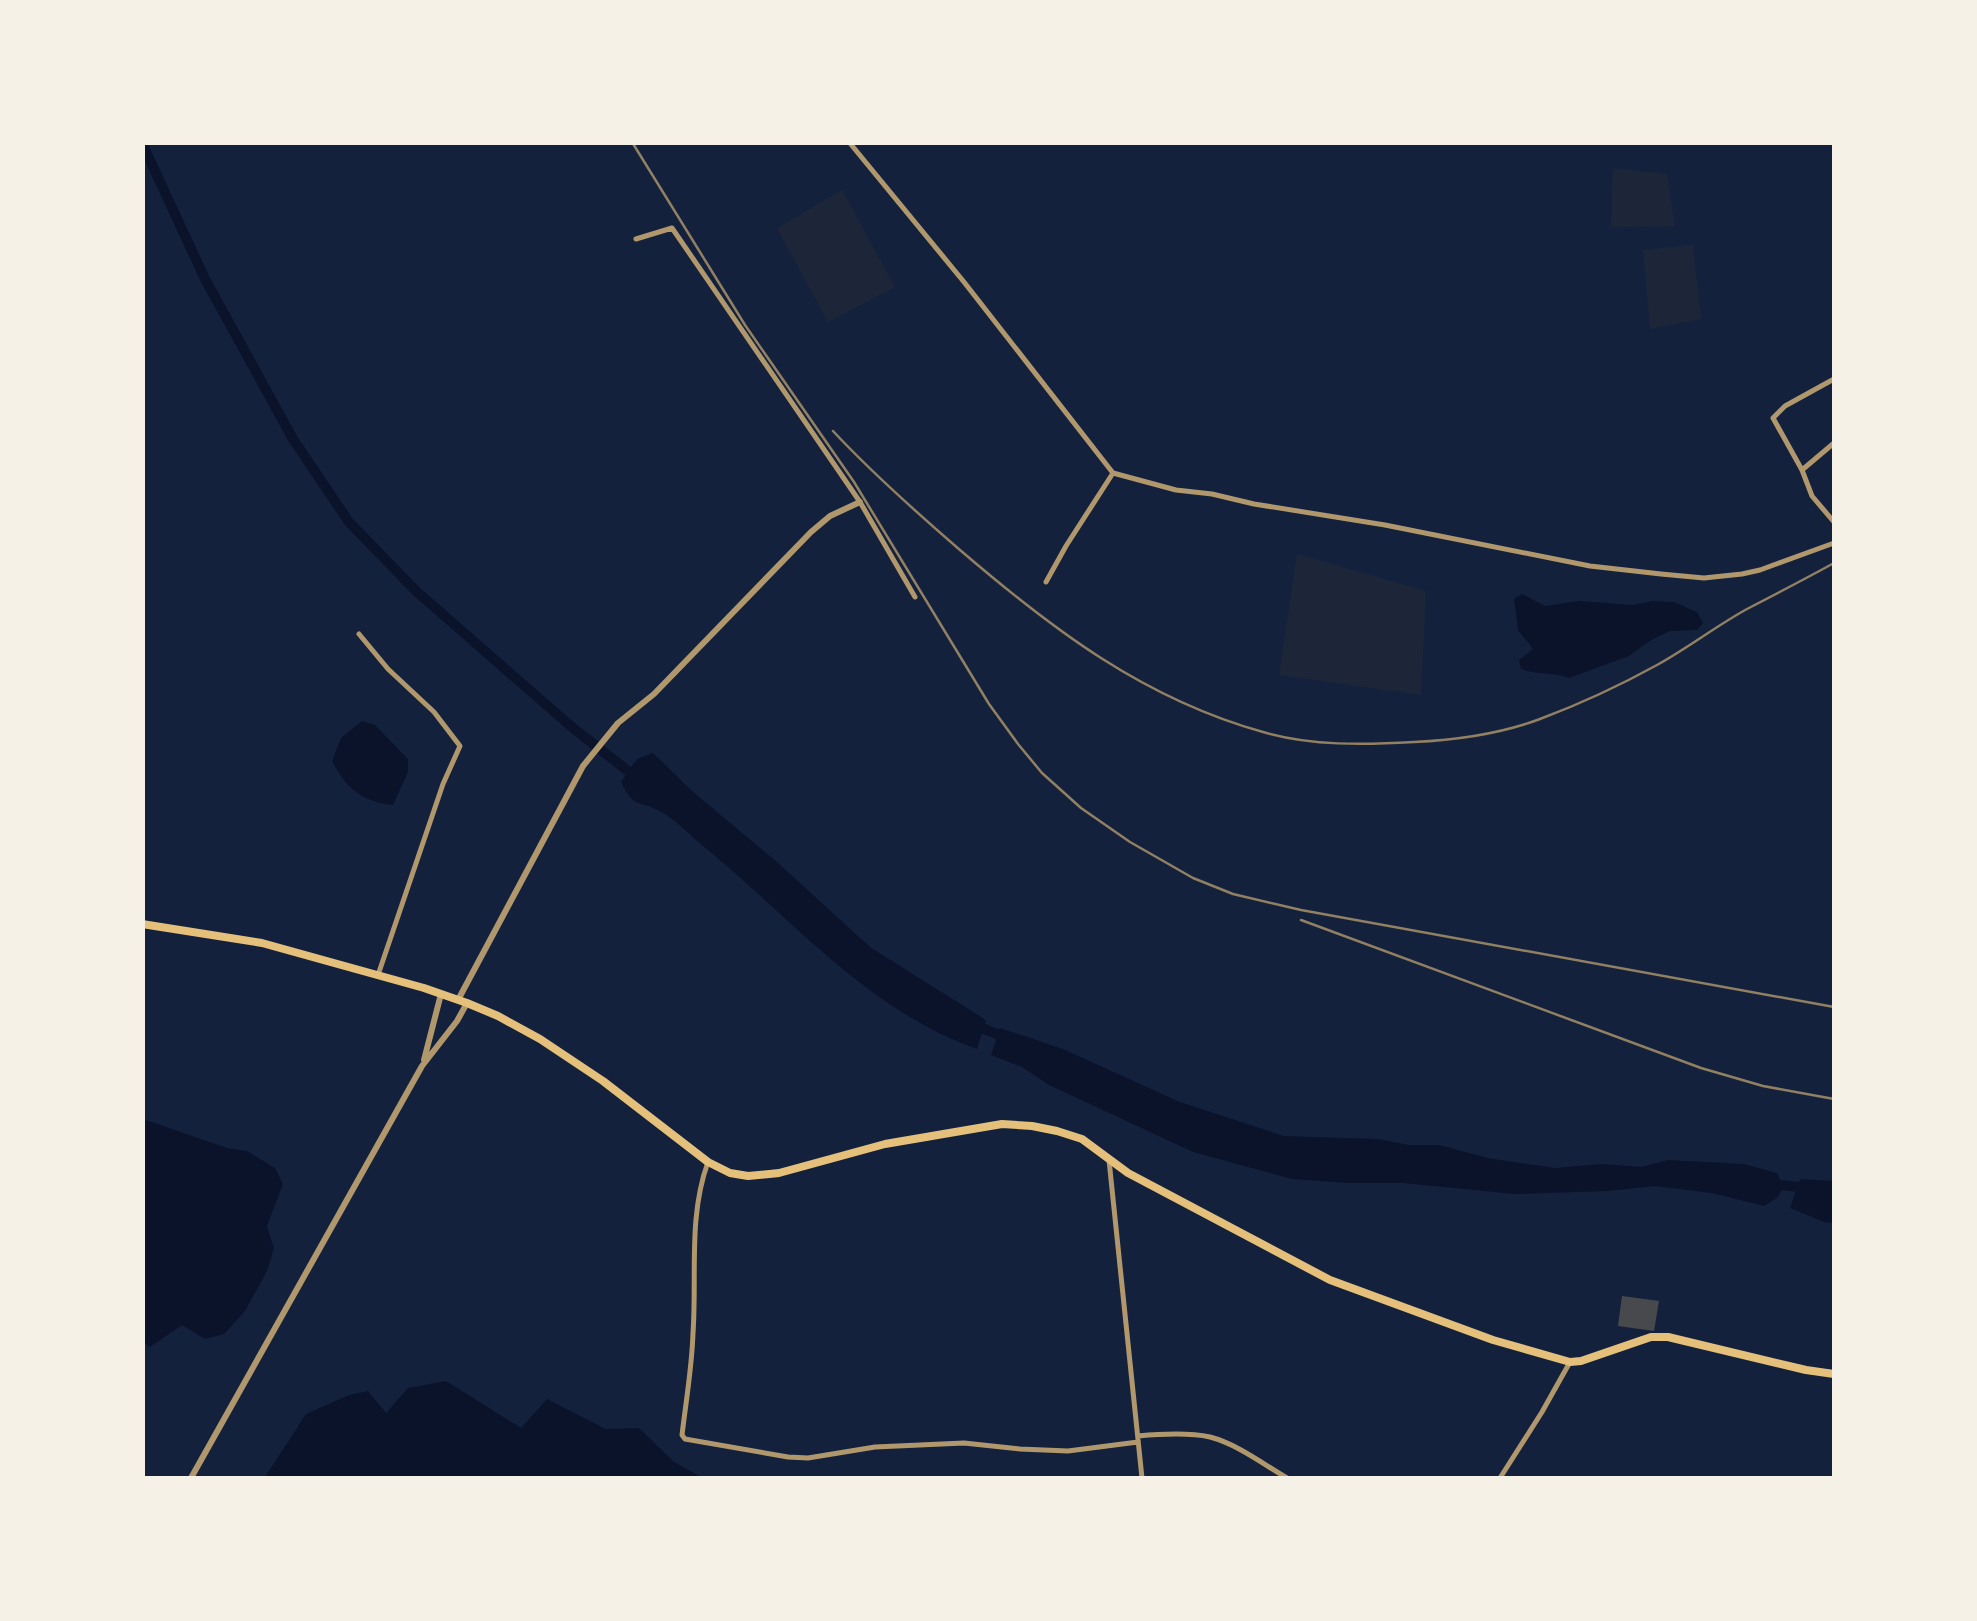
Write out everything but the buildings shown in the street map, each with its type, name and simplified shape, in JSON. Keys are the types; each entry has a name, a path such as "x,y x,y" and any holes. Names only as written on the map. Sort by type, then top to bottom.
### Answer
{"main road":[{"path":"142,924 262,943 463,1001 540,1038 708,1162 730,1173 778,1173 885,1144 1002,1124 1032,1126 1082,1139 1140,1179 1330,1280 1493,1340 1582,1362 1651,1337 1668,1337 1834,1374"}],"street":[{"path":"850,142 1113,473 1176,490 1385,524 1590,566 1675,576 1742,574 1834,543"},
{"path":"636,239 672,228 860,502 915,597"},
{"path":"1834,379 1785,406 1773,418 1812,496 1834,522"},
{"path":"1802,470 1834,443"},
{"path":"1046,582 1113,473"},
{"path":"191,1478 422,1066 457,1021 463,1001 583,766 618,724 654,694 821,523 860,502"},
{"path":"359,634 388,669 434,712 460,746 442,784 378,975"},
{"path":"422,1066 441,994"},
{"path":"1109,1160 1142,1478"},
{"path":"708,1162 695,1214 694,1335 684,1439 808,1458 875,1446 964,1443 1068,1451 1162,1434 1210,1438 1242,1451 1287,1478"},
{"path":"1500,1478 1570,1362"}],"shaded area":[{"path":"1613,168 1667,174 1675,226 1611,227"},
{"path":"842,190 895,287 828,322 777,228"},
{"path":"1693,245 1701,319 1650,329 1643,250"},
{"path":"1297,554 1426,591 1421,695 1279,675"},
{"path":"1522,594 1545,606 1579,601 1633,605 1674,602 1697,612 1703,623 1697,630 1670,631 1629,656 1569,678 1521,669 1519,660 1533,649 1518,630 1514,599"},
{"path":"362,721 375,725 408,759 408,772 393,805 372,801 356,792 332,761 341,738"},
{"path":"653,753 870,947 986,1020 977,1049 936,1032 863,985 675,822 634,800 621,782 637,759"},
{"path":"1000,1028 1063,1049 1180,1102 1284,1136 1439,1145 1488,1158 1555,1168 1601,1164 1642,1167 1668,1160 1744,1164 1777,1173 1784,1187 1777,1198 1764,1206 1711,1193 1655,1186 1514,1194 1403,1183 1292,1179 1193,1152 1049,1085 1022,1067 991,1055"},
{"path":"143,1119 227,1148 247,1151 275,1168 283,1184 267,1226 274,1248 267,1271 245,1311 224,1334 205,1339 182,1325 150,1347 143,1342"},
{"path":"1800,1179 1834,1181 1834,1223 1790,1208"},
{"path":"446,1381 521,1428 547,1399 606,1429 639,1428 674,1462 703,1478 265,1477 306,1414 368,1391 386,1413 408,1388"}],"waterway":[{"path":"142,143 205,279 293,439 349,522 416,591 573,728 637,778"},
{"path":"972,1024 1007,1038"},
{"path":"1771,1184 1834,1191"}],"railway":[{"path":"632,142 745,325 854,482 989,704 1042,773 1081,808 1193,878 1233,894 1301,910 1834,1007"},
{"path":"833,431 960,550 1029,607 1101,658 1178,701 1263,732 1300,740 1357,744 1430,741 1525,724 1643,673 1834,563"},
{"path":"1301,920 1701,1068 1763,1086 1834,1099"}]}
